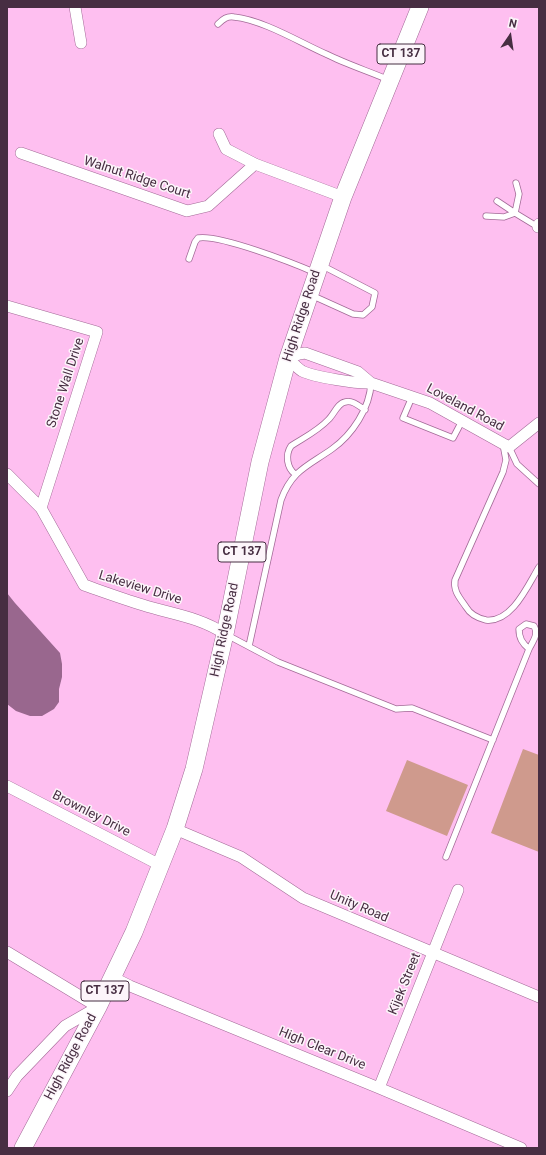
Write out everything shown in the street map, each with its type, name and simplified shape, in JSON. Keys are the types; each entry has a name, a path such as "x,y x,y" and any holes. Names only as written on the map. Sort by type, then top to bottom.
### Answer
{"main road":[{"name":"High Ridge Road","path":"23,1148 98,1007 134,932 162,866 175,829 194,769 225,634 260,462 288,358 343,197 420,7"}],"street":[{"path":"75,7 81,43"},
{"path":"219,134 226,149 255,164 343,197"},
{"name":"Walnut Ridge Court","path":"21,153 187,211 208,206 255,164"},
{"name":"Stone Wall Drive","path":"7,306 97,332 41,508"},
{"name":"Loveland Road","path":"371,383 358,372 313,355 305,353 288,358 296,366 307,373 360,383 371,383 430,403 506,445 539,423"},
{"name":"Lakeview Drive","path":"7,474 41,508 84,585 143,606 199,620 217,628 225,634"},
{"name":"Brownley Drive","path":"7,786 162,866"},
{"name":"Unity Road","path":"175,829 241,857 303,898 539,997"},
{"name":"Kijek Street","path":"379,1088 458,890"},
{"path":"7,952 98,1007 65,1026 17,1076 7,1091"},
{"name":"High Clear Drive","path":"112,977 130,986 521,1148"}],"lane":[{"path":"218,24 226,17 235,17 253,22 282,33 327,55 390,80"},
{"path":"515,213 519,194 516,183"},
{"path":"497,201 538,226"},
{"path":"486,216 504,217 515,213"},
{"path":"189,259 195,242 198,238 204,237 232,243 293,263 318,268 375,293 372,307 363,315 353,314 309,294"},
{"path":"249,646 281,500 285,489 295,474 309,463 333,449 351,431 365,410 371,392 371,383"},
{"path":"412,397 403,418 453,438 462,421"},
{"path":"295,474 292,471 287,458 288,450 291,446 321,427 330,419 341,403 347,401 354,402 365,410"},
{"path":"506,445 517,464 539,484"},
{"path":"506,445 506,460 503,472 455,580 455,591 469,613 483,619 491,620 501,618 519,600 539,567"},
{"path":"225,634 278,662 396,709 412,708 493,740"},
{"path":"446,857 529,649"}],"shaded area":[{"path":"7,593 60,653 62,677 59,689 59,702 54,709 42,716 30,716 16,711 7,704"},
{"path":"523,749 539,755 539,852 491,833"},
{"path":"407,760 468,785 447,836 386,811"}]}
